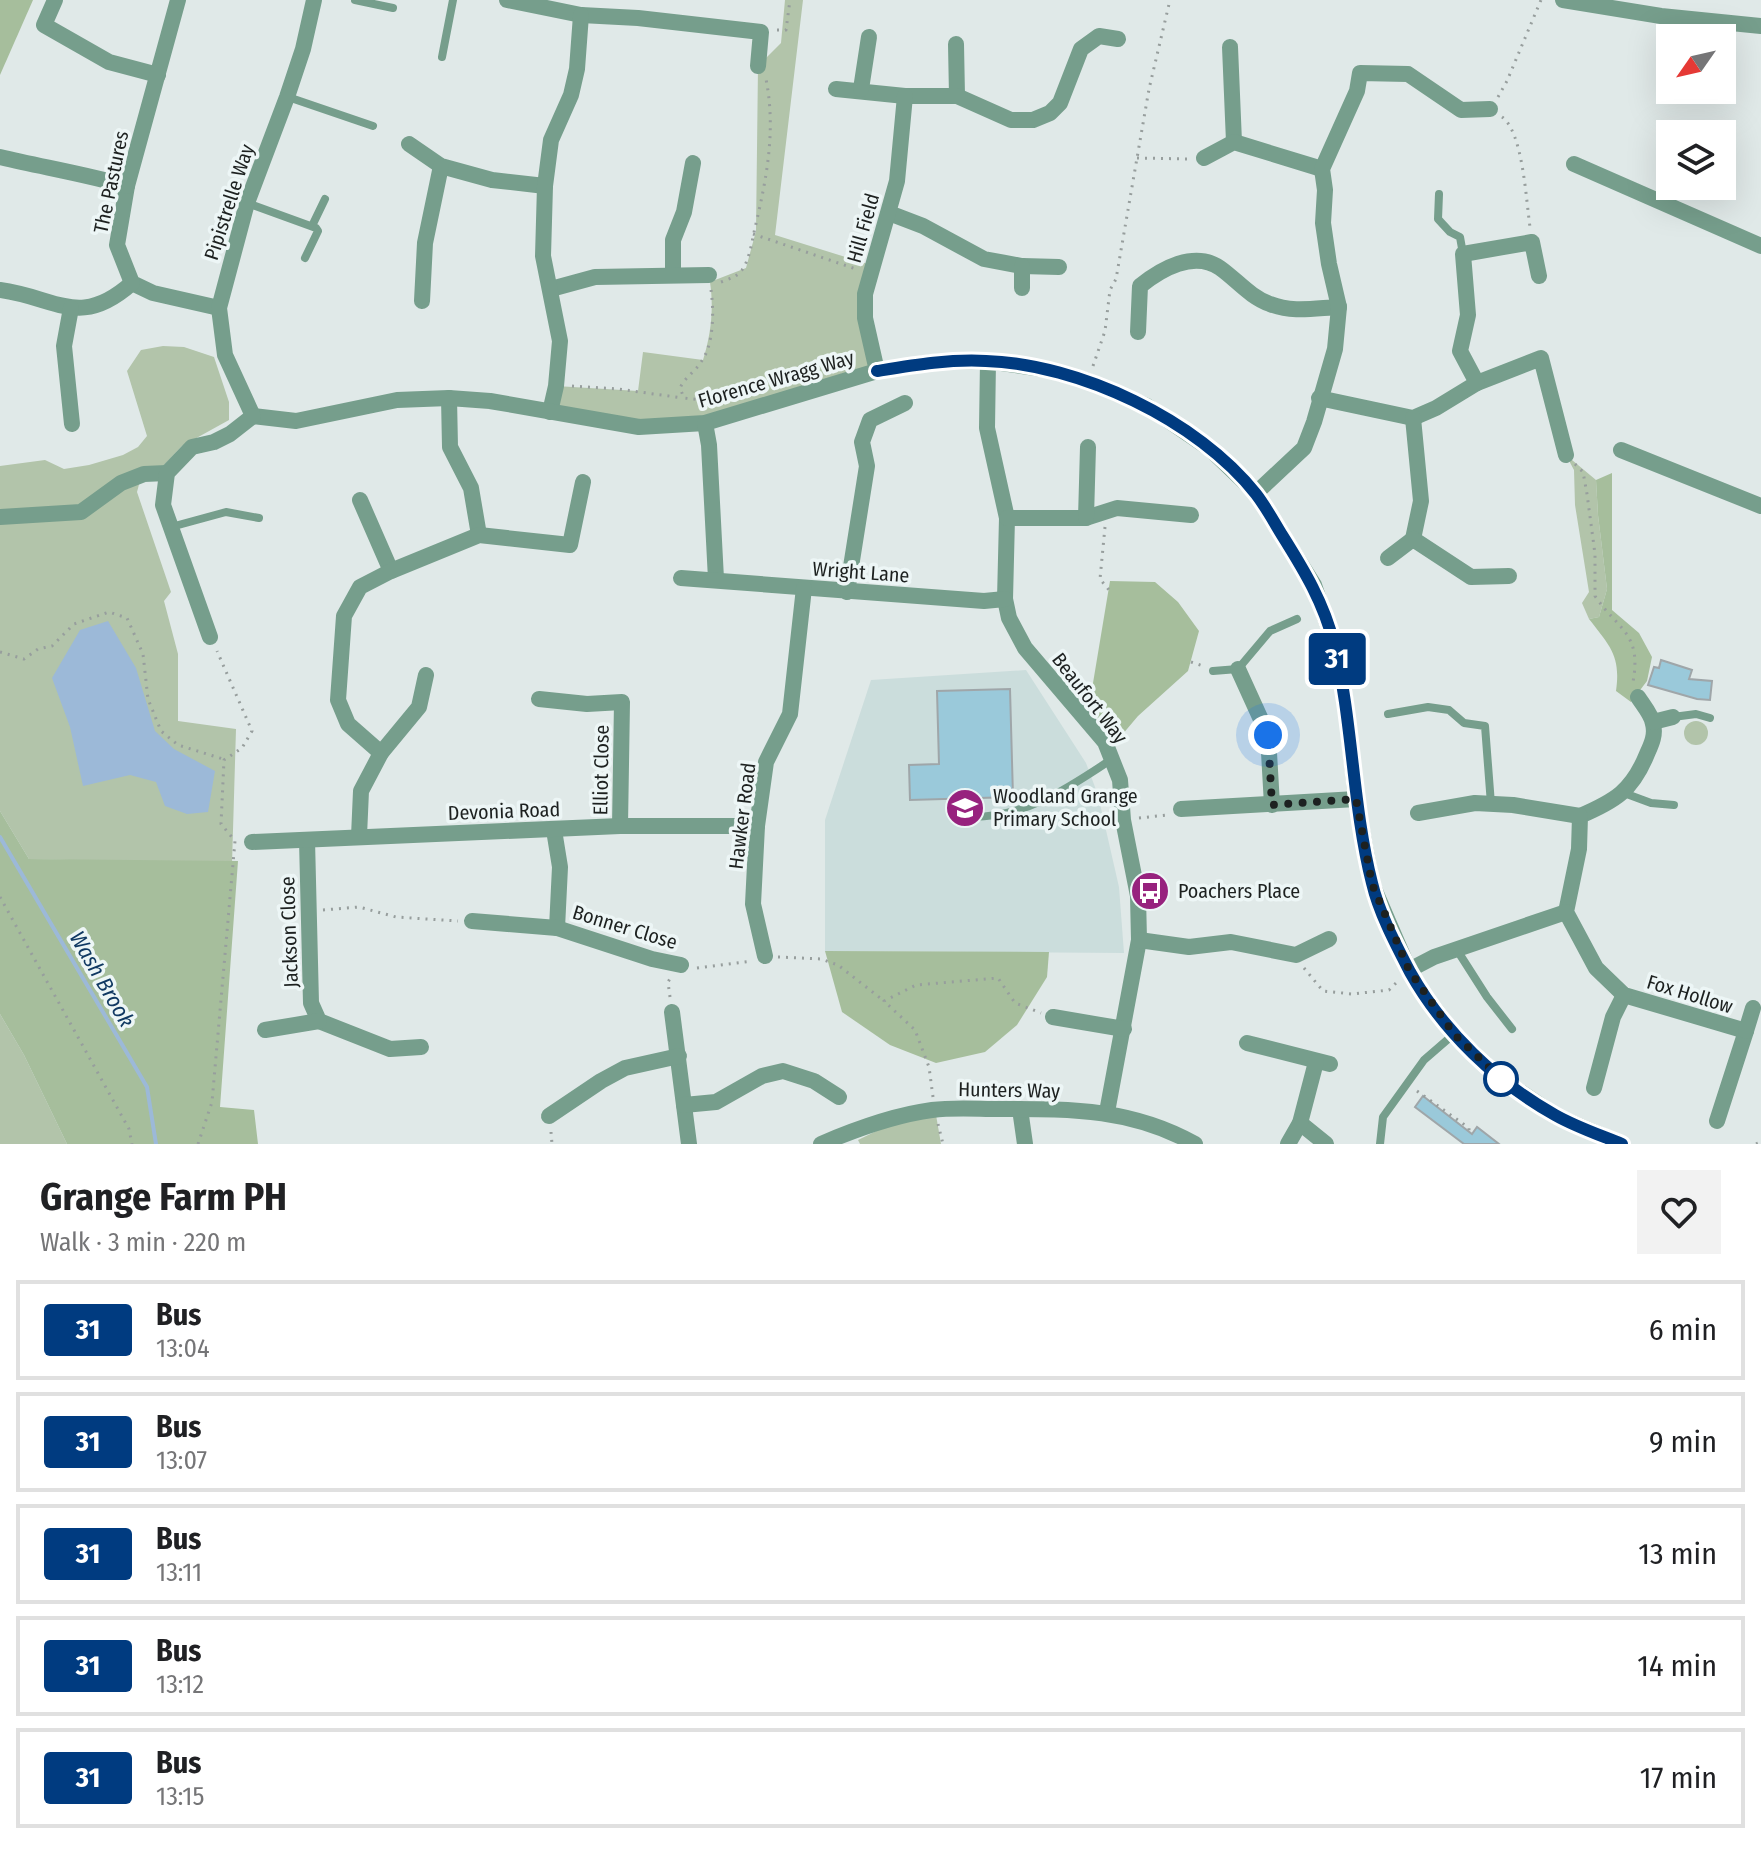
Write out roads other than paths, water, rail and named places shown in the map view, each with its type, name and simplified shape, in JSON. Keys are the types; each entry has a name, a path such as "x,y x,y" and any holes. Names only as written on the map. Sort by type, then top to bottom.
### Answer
{"street":[{"path":"55,0 44,25 109,62 158,75"},
{"name":"The Pastures","path":"132,283 117,245 127,186 178,0"},
{"name":"Pipistrelle Way","path":"253,416 225,355 219,308 247,203 303,49 314,0"},
{"path":"507,0 581,15 761,32 758,66"},
{"path":"1563,0 1661,16 1761,26"},
{"path":"550,412 560,341 543,256 545,186 551,140 571,95 577,69 581,15"},
{"path":"836,89 861,89 905,96 957,96 1011,120 1033,120 1060,103 1081,49 1097,28 1118,39"},
{"path":"861,89 869,37"},
{"path":"956,44 957,96"},
{"path":"1230,47 1234,142"},
{"path":"1256,493 1304,448 1335,349 1339,307 1323,223 1325,190 1322,169 1357,91 1360,73 1408,74 1461,110 1490,109"},
{"name":"Hill Field","path":"877,371 865,318 865,294 897,181 905,96"},
{"path":"1204,158 1234,142 1322,169"},
{"path":"409,144 441,166 492,180 545,186"},
{"path":"0,157 127,186"},
{"path":"673,274 673,240 684,212 693,163"},
{"path":"1574,164 1761,246"},
{"path":"422,301 425,243 441,166"},
{"path":"889,213 923,226 984,259 1022,266 1059,267"},
{"path":"1477,383 1460,351 1468,315 1463,254 1532,242 1539,276"},
{"path":"1138,332 1137,283 1185,261 1217,265 1250,293 1274,306 1293,310 1339,307"},
{"path":"1022,266 1022,288"},
{"path":"551,289 595,277 709,275"},
{"path":"0,290 71,308 99,307 132,283 153,293 219,308"},
{"path":"71,308 64,346 72,424"},
{"path":"1319,398 1413,418 1477,383 1541,358 1566,455"},
{"name":"Florence Wragg Way","path":"253,416 296,421 397,400 449,398 490,401 639,427 705,423 877,371 934,362 988,361 1049,370 1088,381 1147,406 1210,449 1256,493 1314,585 1333,641 1345,699 1356,799 1372,884 1409,970 1454,1034 1501,1079 1556,1116 1622,1144"},
{"name":"Beaufort Way","path":"988,361 987,428 1007,518 1005,599 1009,618 1025,648 1105,742 1120,780 1123,820 1138,896 1139,940 1107,1112"},
{"path":"449,398 450,447 471,488 479,535"},
{"path":"847,592 867,466 862,442 870,420 905,403"},
{"path":"210,637 163,505 167,473 192,447 230,434 253,416"},
{"path":"1388,558 1413,539 1421,501 1413,418"},
{"path":"705,423 709,445 716,579"},
{"path":"1086,518 1088,447"},
{"path":"1621,450 1761,506"},
{"path":"0,517 81,512 121,483 144,474 167,473"},
{"path":"381,753 348,724 338,700 344,616 360,587 479,535 570,545 583,482"},
{"path":"360,500 391,571"},
{"path":"1007,518 1086,518 1117,508 1191,515"},
{"path":"1413,539 1471,577 1509,576"},
{"name":"Wright Lane","path":"681,578 984,601 1005,599"},
{"name":"Hawker Road","path":"765,956 753,904 757,826 766,762 790,714 804,588"},
{"path":"1238,669 1268,735 1272,805"},
{"path":"359,836 361,791 381,753 419,707 426,675"},
{"path":"1418,813 1475,803 1580,816 1605,805 1624,793 1639,773 1653,739 1653,722 1638,697"},
{"name":"Elliot Close","path":"539,699 587,704 622,702 620,826"},
{"path":"1653,722 1673,717"},
{"path":"1181,809 1356,799"},
{"path":"1409,970 1457,949 1566,912 1579,849 1580,816"},
{"name":"Devonia Road","path":"252,842 620,826 757,826"},
{"name":"Bonner Close","path":"554,830 560,867 557,928"},
{"name":"Jackson Close","path":"307,840 311,1003 319,1021"},
{"name":"Fox Hollow","path":"1566,912 1596,968 1624,995 1746,1031 1717,1121"},
{"name":"Bonner Close","path":"472,921 557,928 652,959 681,965"},
{"path":"1139,940 1189,947 1231,942 1296,955 1329,939"},
{"name":"Fox Hollow","path":"1594,1088 1613,1017 1624,995"},
{"path":"1746,1031 1753,1008"},
{"path":"672,1012 689,1144"},
{"path":"1053,1017 1124,1029"},
{"path":"265,1030 319,1021 390,1049 421,1047"},
{"path":"1247,1043 1323,1063 1300,1123 1288,1144"},
{"path":"549,1116 625,1068 679,1056"},
{"path":"684,1105 716,1102 762,1076 783,1071 814,1081 839,1097"},
{"name":"Hunters Way","path":"821,1144 854,1130 935,1109 1020,1109 1107,1112 1169,1129 1195,1144"},
{"path":"1020,1109 1025,1144"},
{"path":"1300,1123 1326,1144"}],"lane":[{"path":"355,0 393,8"},
{"path":"442,57 453,0"},
{"path":"287,97 373,126"},
{"path":"1439,194 1438,219 1450,232 1460,237 1463,254"},
{"path":"312,226 325,199"},
{"path":"247,203 312,226 318,231 305,258"},
{"path":"170,527 226,512 259,518"},
{"path":"1213,671 1238,669 1270,631 1297,619"},
{"path":"1388,714 1428,707 1449,710 1464,723 1485,726 1491,804"},
{"path":"1673,717 1696,714 1710,718"},
{"path":"973,817 1002,816 1041,802 1113,759"},
{"path":"1624,793 1651,803 1674,805"},
{"path":"1457,949 1512,1029"},
{"path":"1380,1144 1383,1117 1424,1060 1454,1034"}],"water":[{"path":"108,621 136,668 155,731 174,749 215,771 208,812 187,814 165,806 156,782 130,775 83,786 70,727 52,678 80,630"}],"waterway":[{"name":"Wash Brook","path":"0,837 147,1087 156,1144"}],"place":[{"name":"Woodland Grange Primary School","path":"965,808"},
{"name":"Poachers Place","path":"1150,891"}]}
